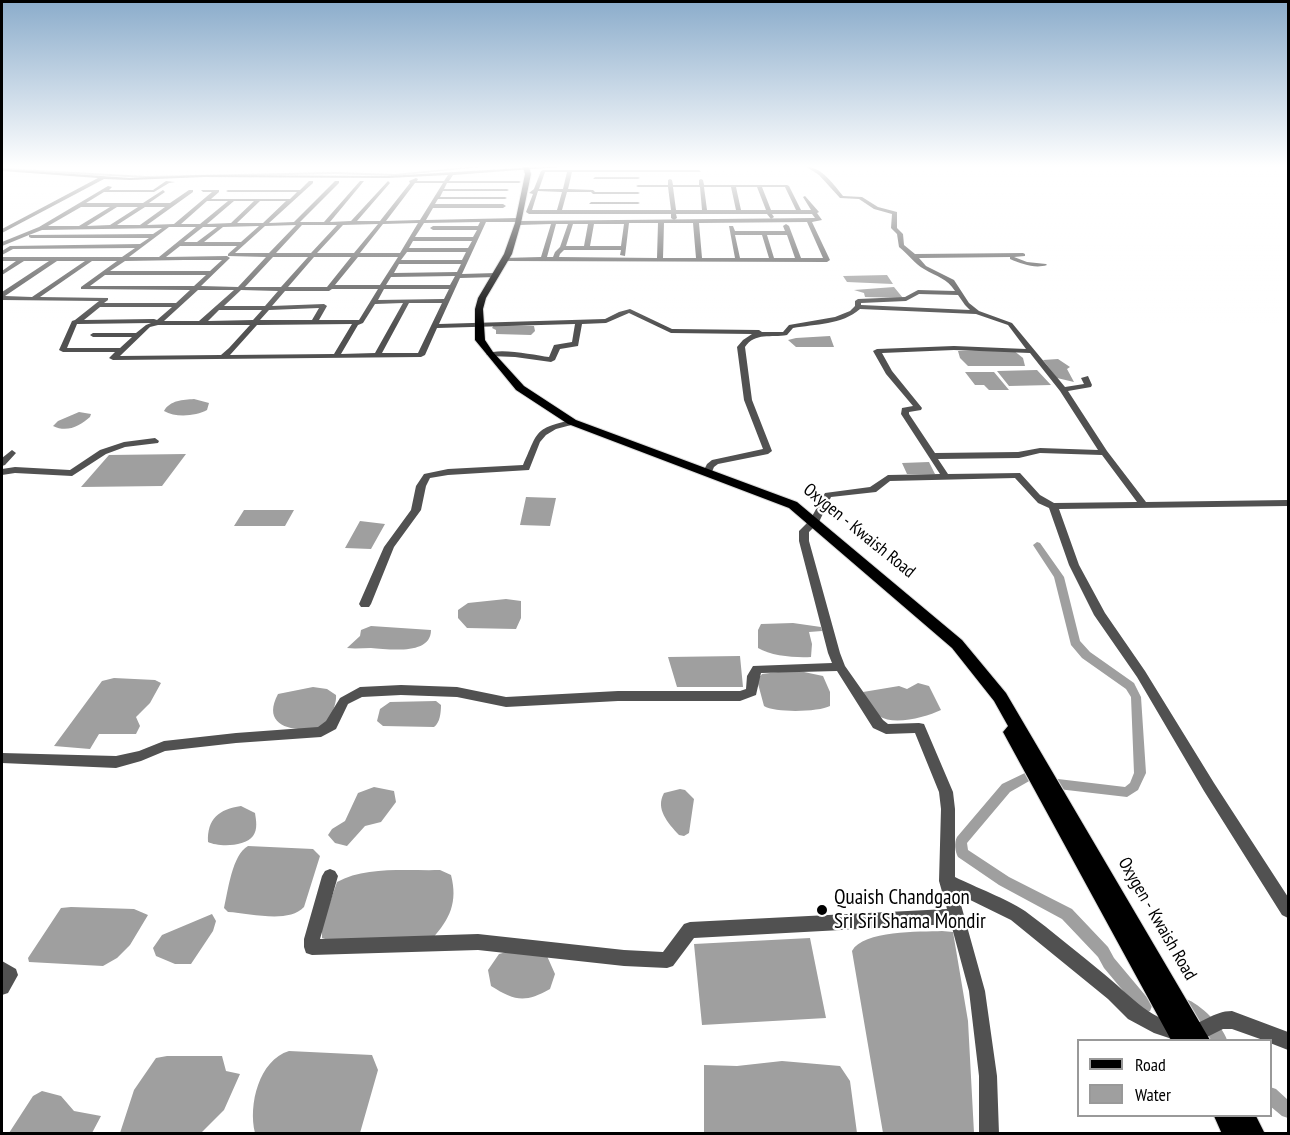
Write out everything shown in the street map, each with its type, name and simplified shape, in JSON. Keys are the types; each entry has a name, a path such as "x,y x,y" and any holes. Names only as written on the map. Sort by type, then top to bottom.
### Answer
{"main road":[{"name":"Oxygen - Kwaish Road","path":"492,275 505,259 511,221"},
{"name":"Oxygen - Kwaish Road","path":"511,221 482,298 475,325 474,344 506,383 528,401 605,439 773,500 811,524"},
{"name":"Oxygen - Kwaish Road","path":"475,325 480,340 489,354 520,388 570,422 787,502 957,644 978,667 1000,697 1191,1036"},
{"path":"1227,1117 1236,1134"},
{"path":"1243,1117 1253,1134"}],"street":[{"path":"2,231 23,220"},
{"path":"2,243 46,228 58,220"},
{"path":"2,253 60,220"},
{"path":"81,227 92,220"},
{"path":"111,227 122,220"},
{"path":"141,226 150,220"},
{"path":"69,299 154,236 180,220"},
{"path":"160,259 208,220"},
{"path":"232,225 237,220"},
{"path":"269,220 159,322 148,326 113,357 421,355 484,220 591,223 819,220"},
{"path":"285,220 299,222 312,220"},
{"path":"46,228 341,223 375,220"},
{"path":"331,287 384,220"},
{"path":"336,356 355,324 361,322 374,302 423,220"},
{"path":"544,258 558,220"},
{"path":"784,220 799,260"},
{"path":"505,259 827,260 808,220"},
{"path":"895,220 894,228 900,234 901,246 924,267 952,281 967,304 977,312 1008,322 1064,390 1104,452 1143,504"},
{"path":"696,221 699,260"},
{"path":"729,221 738,260"},
{"path":"201,323 240,288 299,222"},
{"path":"622,260 627,222"},
{"path":"660,260 661,222"},
{"path":"224,356 232,350 341,223"},
{"path":"556,259 563,248 571,223"},
{"path":"587,248 591,223"},
{"path":"198,244 222,225"},
{"path":"418,228 481,228"},
{"path":"732,233 789,233"},
{"path":"764,233 772,260"},
{"path":"31,236 154,236"},
{"path":"412,239 476,238"},
{"path":"177,244 242,244"},
{"path":"12,247 141,246"},
{"path":"563,248 624,248"},
{"path":"2,259 160,259 470,250"},
{"path":"914,256 1023,255"},
{"path":"1006,256 1026,264 1044,265"},
{"path":"2,273 23,259"},
{"path":"2,296 56,259"},
{"path":"33,298 91,259"},
{"path":"398,262 465,262"},
{"path":"104,273 212,273"},
{"path":"390,275 492,275"},
{"path":"83,288 453,287"},
{"path":"119,288 73,323 63,350 121,350"},
{"path":"435,326 606,321 621,312 630,311 671,331 785,334 791,326 823,322 856,311 858,302 906,299 918,292 960,293"},
{"path":"2,296 106,299"},
{"path":"377,355 407,301"},
{"path":"374,302 446,301"},
{"path":"99,304 178,304"},
{"path":"216,308 324,306 314,322"},
{"path":"858,307 977,312"},
{"path":"76,351 109,321"},
{"path":"77,322 361,322"},
{"path":"489,354 551,360 557,347 575,344 579,323"},
{"path":"708,472 710,466 715,462 768,451 748,400 741,347 759,332"},
{"path":"93,335 138,335"},
{"path":"946,477 904,414 905,410 918,408 889,372 878,351 942,350 976,346 1030,351"},
{"path":"1064,390 1088,385 1085,378"},
{"path":"365,604 390,547 416,510 421,486 427,476 448,472 526,468 539,436 551,427 570,422"},
{"path":"2,472 15,470 72,473 103,452 124,445 155,441"},
{"path":"934,456 1019,455 1030,450 1053,449 1074,453 1104,452"},
{"path":"2,463 12,453"},
{"path":"989,1134 988,1076 977,991 947,881 948,809 946,792 919,728 886,729 878,724 840,667 834,653 804,541 804,531 811,524 828,495 873,490 888,478 1017,475 1034,495 1053,506 1288,503"},
{"path":"1053,506 1074,565 1100,615 1141,674 1209,787 1288,910"},
{"path":"2,758 116,762 141,756 164,746 321,732 331,725 344,701 360,692 401,690 457,692 506,702 618,696 740,696 752,692 753,676 757,669 840,667"},
{"path":"330,876 312,939 312,947 478,942 624,958 667,960 690,930 956,916"},
{"path":"947,881 1017,915 1114,993 1134,1013 1160,1027 1191,1036 1222,1020 1232,1020 1288,1041"},
{"path":"2,969 10,975 2,987"}],"water":[{"path":"887,275 893,284 847,282 843,276"},
{"path":"894,287 903,298 865,297 864,293 854,290"},
{"path":"494,325 534,326 535,331 531,335 496,334 496,330 492,328"},
{"path":"830,336 834,347 796,347 788,340 796,338"},
{"path":"1013,350 1023,358 1025,366 968,366 960,358 958,351"},
{"path":"1058,359 1070,367 1067,369 1074,382 1057,378 1043,360"},
{"path":"1037,370 1051,385 1009,386 997,371"},
{"path":"965,372 994,372 1009,390 989,390 984,385 975,385"},
{"path":"194,399 209,403 207,410 186,415 174,415 164,411 173,403"},
{"path":"79,412 91,414 73,428 63,429 53,426 58,421"},
{"path":"186,454 162,486 81,487 109,455"},
{"path":"929,462 935,474 907,474 902,463"},
{"path":"526,497 556,498 550,526 520,525"},
{"path":"244,510 294,510 285,526 234,526"},
{"path":"360,521 385,524 371,549 345,548"},
{"path":"506,599 521,601 521,618 516,629 467,628 458,618 458,610 468,603"},
{"path":"793,623 821,627 822,631 809,632 812,644 811,657 784,656 758,648 758,630 761,624"},
{"path":"371,626 431,630 424,644 407,649 347,648 360,636 361,630"},
{"path":"740,656 743,687 677,687 668,657"},
{"path":"804,672 823,676 830,692 830,706 817,710 797,711 777,710 764,706 757,680 762,674"},
{"path":"114,678 155,680 161,683 150,703 136,717 140,726 136,734 99,734 90,749 54,746 102,681"},
{"path":"918,683 929,686 941,710 910,719 885,719 874,712 863,692 899,686 907,689"},
{"path":"313,687 327,689 336,695 332,714 324,726 318,729 297,729 278,722 273,711 278,694"},
{"path":"436,701 441,705 441,711 434,727 383,726 377,721 380,709 390,702"},
{"path":"374,787 394,791 396,802 381,822 365,826 347,846 335,843 328,835 332,829 345,821 358,793"},
{"path":"685,790 694,799 689,833 684,836 679,835 667,821 661,805 664,793"},
{"path":"241,806 255,813 256,827 253,836 249,840 231,845 208,842 210,827 216,816 233,807"},
{"path":"248,846 313,849 320,856 304,907 297,912 279,916 228,912 224,908 234,865"},
{"path":"440,870 451,875 454,894 448,917 432,939 338,943 322,938 322,925 337,882 374,871"},
{"path":"61,908 134,909 148,915 130,945 117,958 103,966 29,962 28,958"},
{"path":"212,914 216,921 213,931 191,964 175,964 156,956 153,948 162,935"},
{"path":"907,932 953,932 968,1021 974,1133 883,1133 852,951 858,944 880,936"},
{"path":"810,938 826,1018 702,1025 694,944"},
{"path":"510,951 547,956 555,974 550,989 534,997 520,998 507,995 491,986 488,970 499,954"},
{"path":"289,1051 372,1055 378,1070 360,1133 255,1133 253,1110 258,1085 270,1064"},
{"path":"222,1056 226,1071 240,1074 224,1110 201,1133 120,1133 134,1090 156,1058"},
{"path":"782,1061 840,1066 850,1081 857,1133 704,1133 704,1065 737,1066"},
{"path":"42,1091 61,1096 74,1111 101,1116 92,1133 9,1133 33,1096"}],"waterway":[{"path":"1037,545 1059,577 1075,642 1086,655 1130,686 1136,697 1140,773 1134,786 1127,792 1058,784"},
{"path":"1027,777 1006,788 961,841 962,853 1004,881 1067,914 1103,952 1109,963 1145,1006"},
{"path":"1186,1006 1205,1022 1219,1039"},
{"path":"1272,1097 1288,1110"}],"place":[{"name":"Quaish Chandgaon Sri Sri Shama Mondir","path":"822,910"}]}
